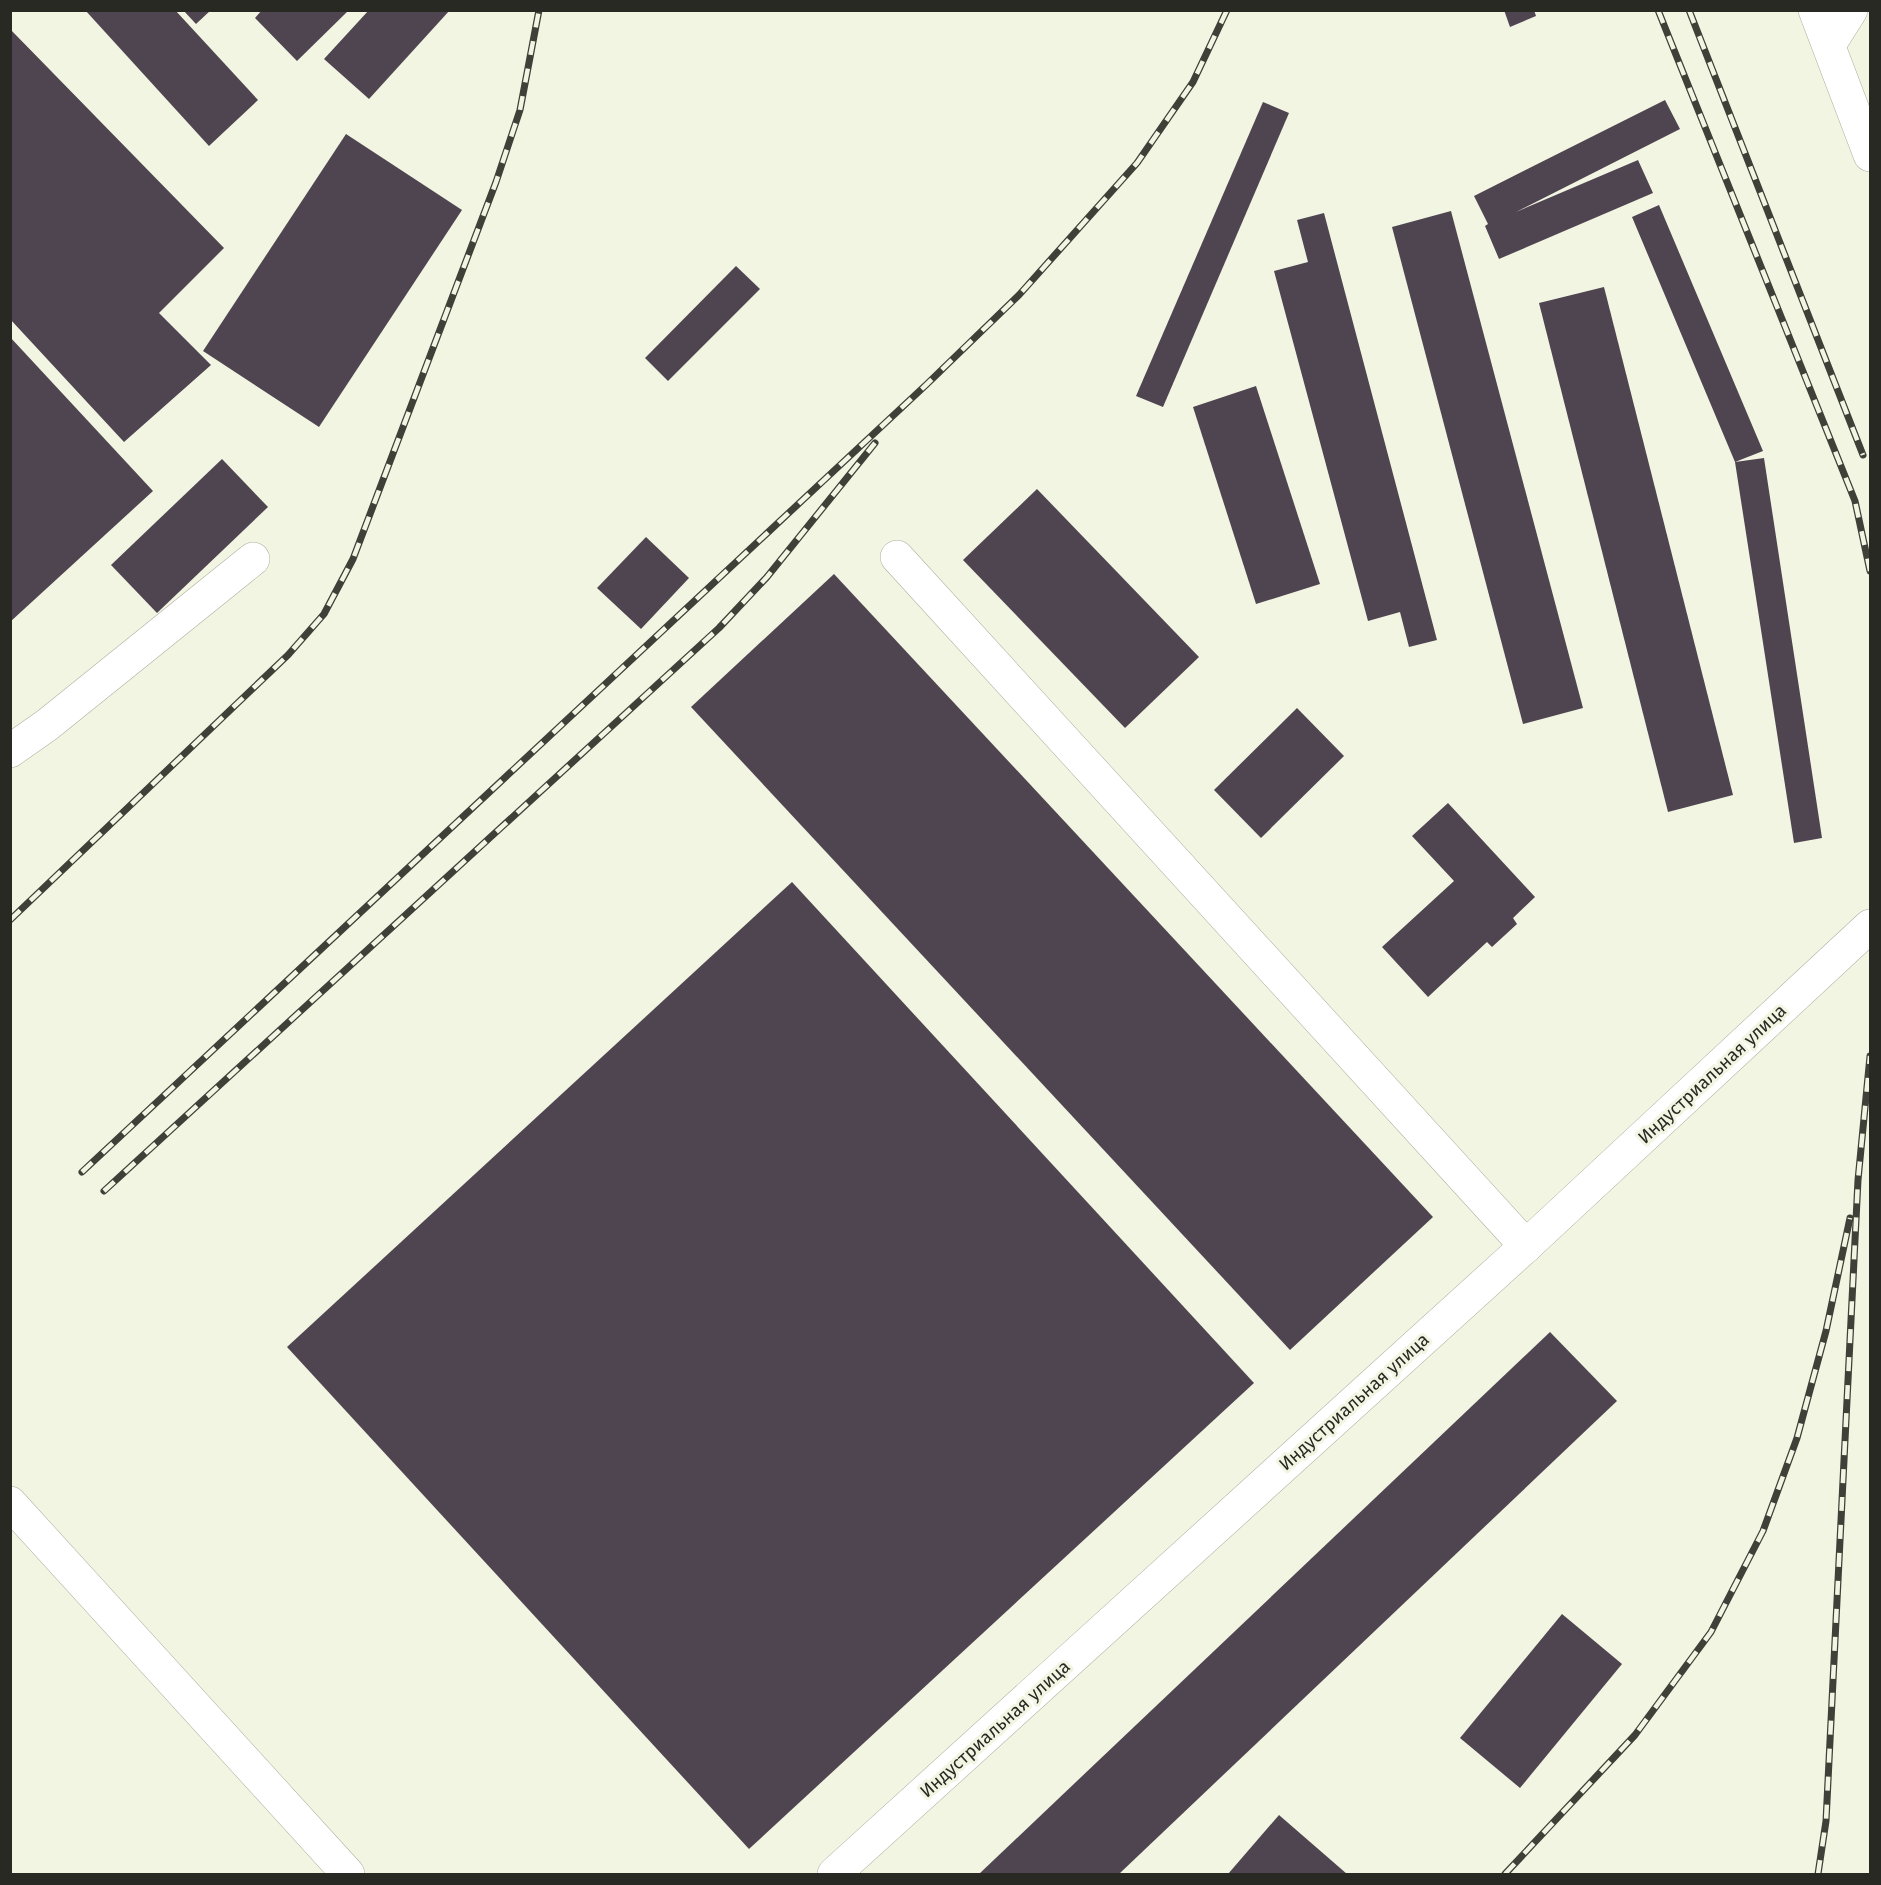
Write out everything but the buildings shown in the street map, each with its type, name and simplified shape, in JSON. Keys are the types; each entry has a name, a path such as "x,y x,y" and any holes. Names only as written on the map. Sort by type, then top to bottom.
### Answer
{"street":[{"path":"1815,10 1870,155"},
{"path":"1828,45 1851,10"},
{"path":"897,557 1526,1246"},
{"path":"10,751 47,725 253,559"},
{"name":"Индустриальная улица","path":"834,1875 1526,1246 1870,926"},
{"path":"10,1503 348,1875"}],"railway":[{"path":"10,920 288,655 324,614 353,559 496,182 520,110 539,10"},
{"path":"82,1172 927,384 1019,295 1137,163 1193,82 1227,10"},
{"path":"1658,10 1855,501 1870,571"},
{"path":"1689,10 1863,455"},
{"path":"104,1191 719,628 767,577 875,443"},
{"path":"1818,1874 1826,1821 1858,1180 1870,1056"},
{"path":"1505,1874 1635,1735 1711,1632 1763,1531 1797,1438 1826,1331 1850,1218"}]}
